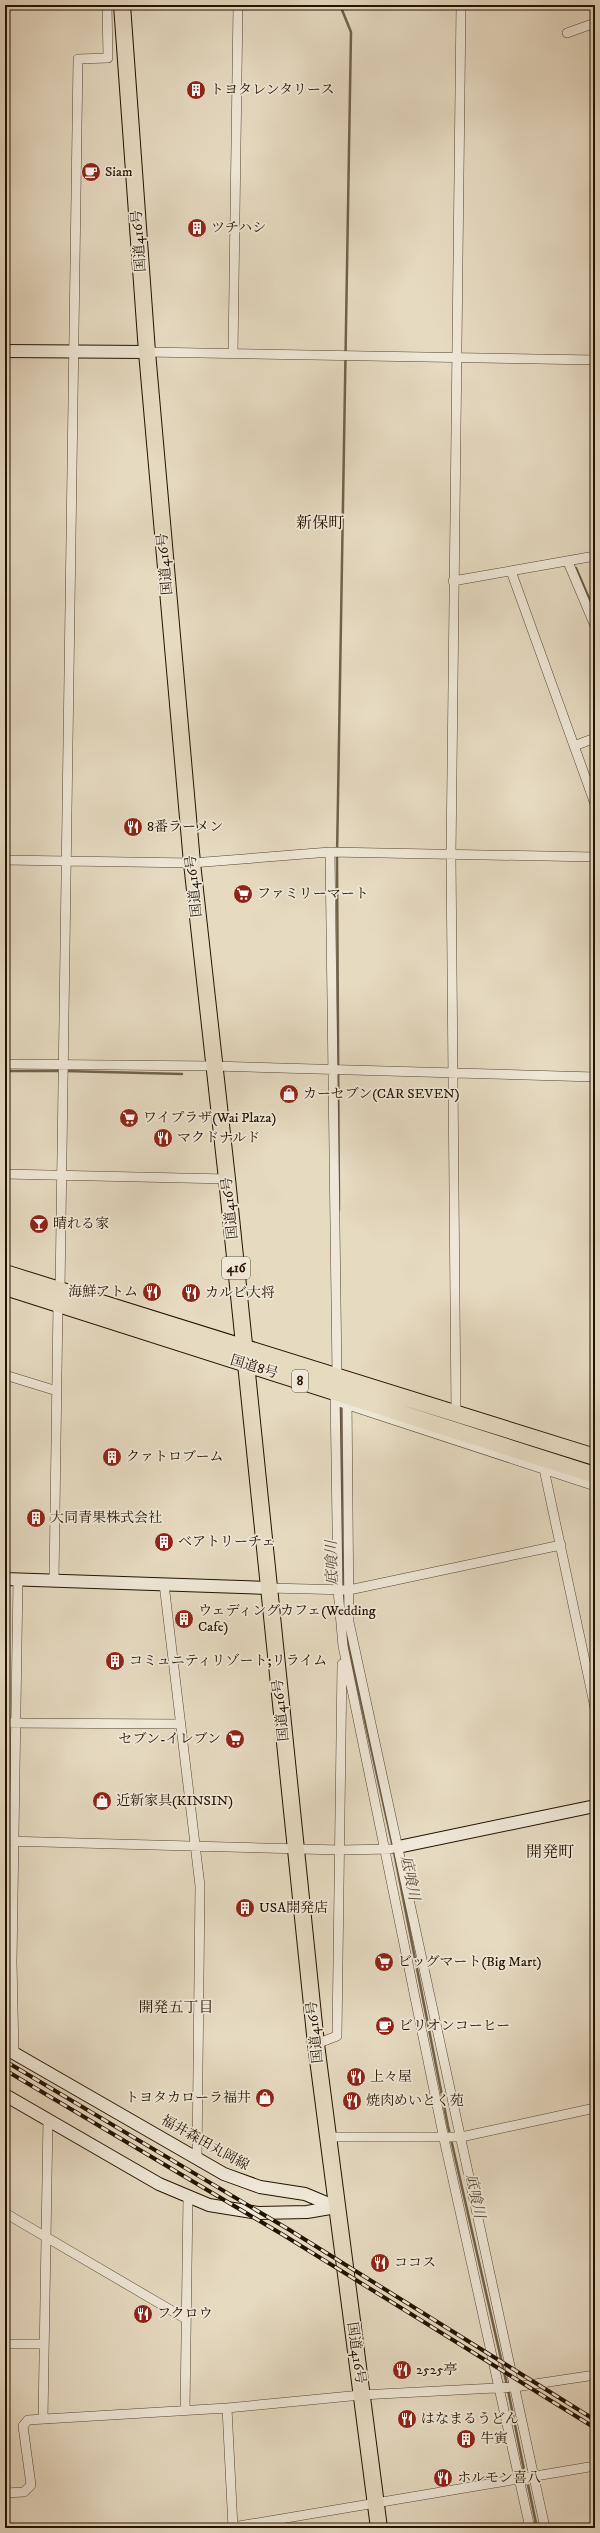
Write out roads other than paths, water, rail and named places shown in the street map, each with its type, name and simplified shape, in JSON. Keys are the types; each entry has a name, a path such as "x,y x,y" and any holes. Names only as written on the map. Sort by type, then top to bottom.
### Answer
{"highway":[{"name":"国道416号","path":"122,5 146,352 192,863 213,1066 227,1179 326,2137 379,2528"},
{"name":"国道8号","path":"5,1273 59,1297 341,1398 595,1475"},
{"name":"国道8号","path":"5,1287 59,1297 244,1347 595,1457"}],"main road":[{"path":"5,351 146,352"},
{"path":"5,1579 269,1588"},
{"path":"398,1848 595,1806"},
{"name":"福井森田丸岡線","path":"9,2051 197,2159 242,2182 260,2187 305,2194 336,2207"},
{"path":"5,2095 159,2184 209,2205 258,2213 307,2212 336,2207"}],"street":[{"path":"54,1581 65,1065 78,59 108,58 107,5"},
{"path":"233,354 238,5"},
{"path":"456,1413 451,856 453,581 461,5"},
{"path":"567,33 595,23"},
{"path":"146,352 595,360"},
{"path":"453,581 568,562 595,556"},
{"path":"568,562 595,626"},
{"path":"512,571 595,804"},
{"path":"574,746 595,738"},
{"path":"5,860 192,863 330,852 451,856 595,857"},
{"path":"330,852 337,1375"},
{"path":"5,1064 213,1066 595,1077"},
{"path":"5,1174 227,1179"},
{"path":"5,1375 57,1391"},
{"path":"341,1398 595,1486"},
{"path":"341,1398 350,1622 545,2528"},
{"path":"316,2044 337,2036 343,1646 338,1590 341,1398"},
{"path":"544,1469 595,1708"},
{"path":"269,1588 349,1590 561,1545"},
{"path":"9,2051 9,1841 16,1723 18,1580"},
{"path":"164,1584 200,1886 197,2159"},
{"path":"343,1646 444,2139 530,2528"},
{"path":"5,1723 180,1724"},
{"path":"9,1841 340,1850 386,1850 398,1848"},
{"path":"326,2137 444,2139 461,2137 595,2108"},
{"path":"43,2419 48,2119"},
{"path":"185,2410 188,2197"},
{"path":"5,2213 47,2236 186,2319"},
{"path":"5,2344 44,2344"},
{"path":"5,2493 24,2492 29,2490 31,2485 23,2426 28,2420 227,2408 361,2395 515,2387 595,2375"},
{"path":"227,2408 233,2528 595,2466"}],"waterway":[{"path":"339,1210 337,857 351,32 340,5"},
{"path":"576,568 595,612"},
{"path":"5,1071 60,1071"},
{"path":"65,1071 182,1074"},
{"name":"底喰川","path":"341,1405 343,1598"},
{"name":"底喰川","path":"346,1635 394,1852 448,2126 507,2385"},
{"name":"底喰川","path":"508,2390 525,2475"},
{"name":"底喰川","path":"527,2480 537,2528"}],"railway":[{"path":"5,2061 288,2229 595,2420"},
{"path":"5,2070 285,2236 595,2428"}],"place":[{"name":"トヨタレンタリース","path":"196,90"},
{"name":"Siam","path":"91,172"},
{"name":"ツチハシ","path":"197,228"},
{"name":"8番ラーメン","path":"133,827"},
{"name":"ファミリーマート","path":"243,894"},
{"name":"カーセブン(CAR SEVEN)","path":"289,1094"},
{"name":"ワイプラザ(Wai Plaza)","path":"129,1118"},
{"name":"マクドナルド","path":"163,1138"},
{"name":"晴れる家","path":"39,1224"},
{"name":"海鮮アトム","path":"152,1292"},
{"name":"カルビ大将","path":"191,1293"},
{"name":"クァトロブーム","path":"112,1457"},
{"name":"大同青果株式会社","path":"36,1518"},
{"name":"ベアトリーチェ","path":"164,1542"},
{"name":"ウェディングカフェ(Wedding Cafe)","path":"184,1619"},
{"name":"コミュニティリゾート;リライム","path":"115,1661"},
{"name":"セブン-イレブン","path":"235,1739"},
{"name":"近新家具(KINSIN)","path":"102,1801"},
{"name":"USA開発店","path":"245,1908"},
{"name":"ビッグマート(Big Mart)","path":"384,1962"},
{"name":"ビリオンコーヒー","path":"385,2026"},
{"name":"上々屋","path":"356,2077"},
{"name":"トヨタカローラ福井","path":"265,2098"},
{"name":"焼肉めいとく苑","path":"352,2101"},
{"name":"ココス","path":"380,2263"},
{"name":"フクロウ","path":"143,2314"},
{"name":"2525亭","path":"402,2370"},
{"name":"はなまるうどん","path":"407,2419"},
{"name":"牛寅","path":"466,2439"},
{"name":"ホルモン喜八","path":"443,2478"}],"district":[{"name":"新保町","path":"320,523"},
{"name":"開発町","path":"550,1852"},
{"name":"開発五丁目","path":"176,2007"}]}
